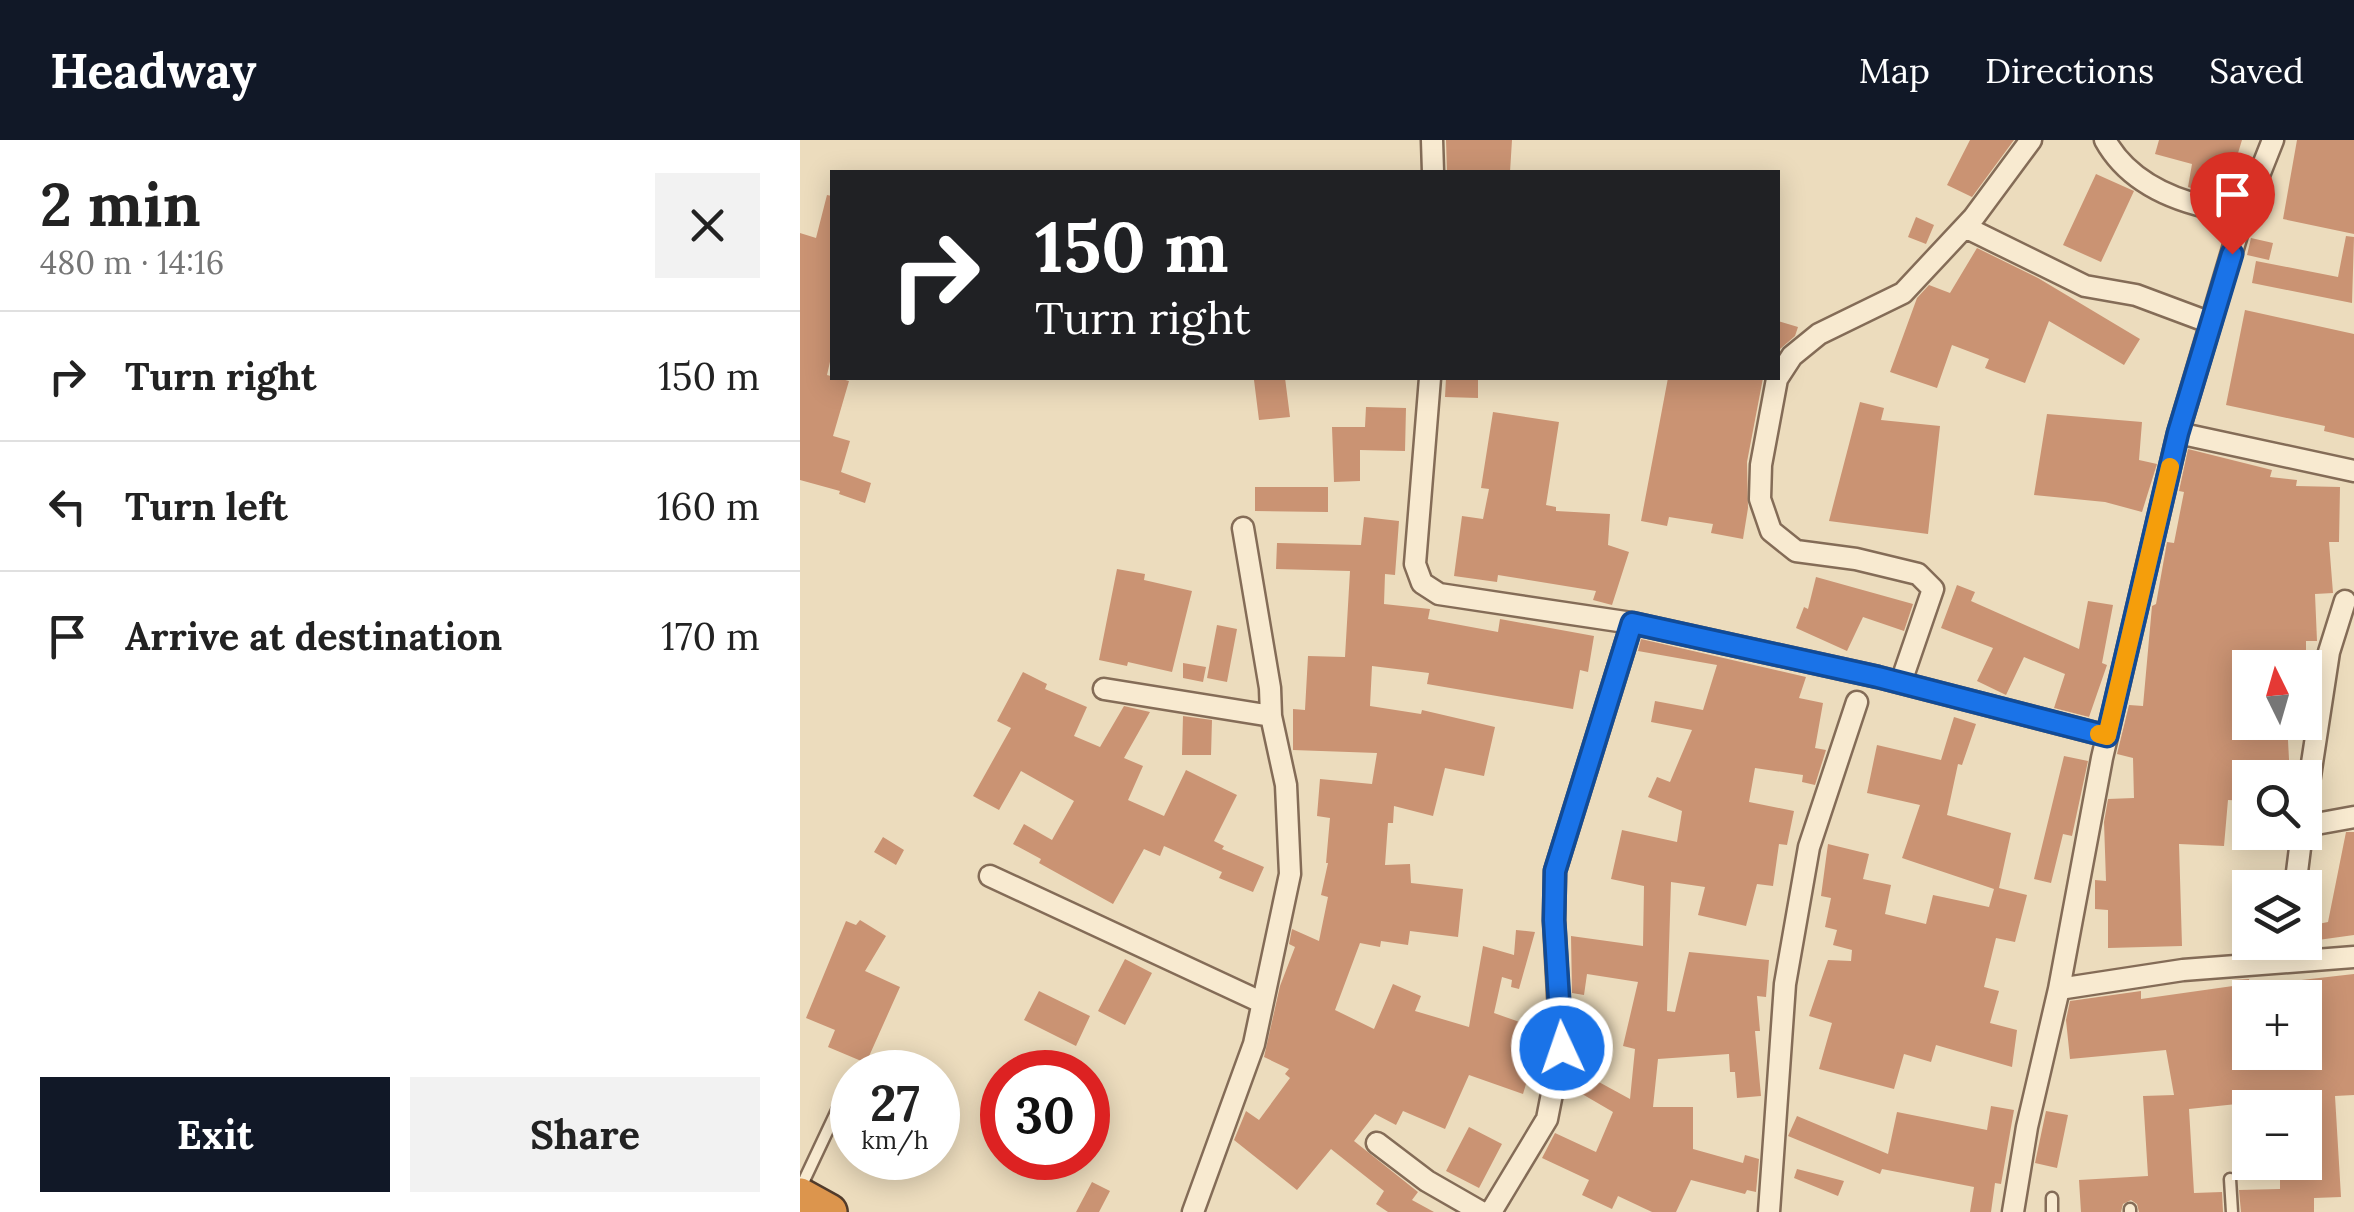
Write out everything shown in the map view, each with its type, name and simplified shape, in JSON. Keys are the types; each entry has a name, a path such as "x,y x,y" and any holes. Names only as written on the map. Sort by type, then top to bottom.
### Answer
{"highway":[{"path":"800,1193 829,1212"}],"street":[{"path":"1432,140 1432,170"},
{"path":"1780,375 1792,356 1819,334 1903,293 1964,227 2032,140"},
{"path":"2105,140 2135,178 2180,201 2206,207"},
{"path":"2013,1212 2107,736 2178,433 2242,218 2273,140"},
{"path":"1964,227 2086,286 2136,295 2211,323"},
{"path":"1430,380 1415,564 1422,583 1438,594 1632,623 1901,682 2107,736"},
{"path":"1777,380 1761,466 1760,500 1771,531 1796,551 1856,559 1918,574 1933,589 1901,682"},
{"path":"2178,433 2354,471"},
{"path":"1193,1212 1254,1044 1290,874 1286,785 1271,716 1270,688 1243,528"},
{"path":"2313,760 2330,652 2345,601"},
{"path":"1491,1212 1547,1119 1562,1048 1555,871 1632,623"},
{"path":"1104,689 1271,716"},
{"path":"1769,1212 1786,984 1808,846 1857,702"},
{"path":"2322,825 2354,817"},
{"path":"990,876 1261,1002"},
{"path":"2322,955 2354,957"},
{"path":"2059,989 2242,960"},
{"path":"1376,1143 1427,1181 1481,1212"}],"lane":[{"path":"800,1193 830,1127"},
{"path":"2230,1180 2232,1212"},
{"path":"2052,1198 2052,1212"}],"building":[{"path":"1446,140 1512,140 1510,170 1447,170"},
{"path":"1970,140 2014,140 1972,197 1947,185"},
{"path":"2159,140 2242,140 2222,202 2188,187 2192,164 2155,154"},
{"path":"2297,140 2354,140 2354,234 2283,219"},
{"path":"2096,174 2134,191 2101,262 2063,245"},
{"path":"827,195 830,196 827,375 830,380 849,381 833,436 850,441 841,472 871,483 865,503 800,480 800,233 816,238"},
{"path":"1916,217 1934,225 1926,244 1908,237"},
{"path":"2346,236 2354,237 2352,303 2252,283 2256,261 2338,277"},
{"path":"2251,238 2273,243 2269,260 2247,255"},
{"path":"1977,248 2038,278 2140,339 2124,365 2049,321 2025,383 1985,368 1989,359 1952,345 1937,388 1890,372 1917,298 1929,285 1950,293"},
{"path":"2245,310 2354,334 2354,438 2324,431 2325,426 2226,405"},
{"path":"1780,322 1798,327 1795,336 1780,349"},
{"path":"1254,380 1285,380 1290,417 1259,420"},
{"path":"1446,380 1478,380 1478,398 1445,397"},
{"path":"1668,380 1763,380 1747,462 1748,508 1743,539 1711,533 1713,524 1669,517 1667,526 1641,521"},
{"path":"1860,402 1884,408 1881,420 1940,426 1928,534 1829,521"},
{"path":"1366,407 1406,408 1405,451 1360,450 1360,481 1334,482 1332,427 1365,427"},
{"path":"1493,412 1559,422 1546,505 1556,507 1556,511 1610,514 1608,545 1629,552 1612,605 1593,600 1596,591 1498,575 1497,582 1454,576 1462,516 1483,519 1489,489 1481,488"},
{"path":"2047,414 2142,422 2139,460 2157,464 2142,512 2105,502 2034,495"},
{"path":"2188,449 2272,470 2270,477 2297,480 2296,486 2340,487 2339,542 2329,542 2333,593 2315,594 2317,641 2306,641 2306,650 2232,650 2232,740 2288,740 2289,760 2232,760 2232,800 2228,800 2224,846 2179,844 2182,946 2108,948 2108,910 2095,909 2095,880 2106,881 2104,822 2108,799 2134,798 2133,758 2117,754 2129,705 2143,706 2152,606 2156,604 2167,542 2174,543 2184,492 2179,491"},
{"path":"1255,487 1328,487 1328,512 1255,511"},
{"path":"1364,517 1399,521 1395,575 1385,574 1384,604 1430,609 1428,619 1498,632 1500,619 1594,636 1588,672 1580,670 1573,709 1427,684 1429,673 1372,666 1370,706 1421,714 1422,710 1495,727 1484,776 1445,768 1433,816 1394,806 1393,823 1388,823 1385,865 1410,864 1411,883 1463,889 1458,937 1410,931 1408,945 1381,941 1380,947 1360,943 1335,1010 1374,1029 1393,984 1421,996 1415,1011 1469,1027 1483,946 1514,955 1516,930 1535,932 1519,989 1511,987 1512,980 1502,977 1494,1013 1542,1030 1523,1094 1469,1075 1445,1129 1403,1111 1396,1125 1375,1114 1354,1141 1418,1192 1412,1200 1434,1212 1388,1212 1376,1204 1384,1191 1331,1149 1297,1190 1234,1140 1246,1111 1259,1120 1290,1078 1285,1074 1289,1069 1264,1057 1280,986 1295,947 1289,944 1292,929 1319,941 1328,897 1321,895 1328,863 1330,818 1317,816 1320,779 1372,784 1377,753 1293,750 1293,709 1305,710 1308,656 1345,657 1350,571 1276,569 1277,543 1361,545"},
{"path":"1117,569 1145,574 1144,580 1192,591 1172,672 1099,660"},
{"path":"1816,577 1913,604 1904,631 1863,617 1847,651 1796,628 1804,607 1808,609"},
{"path":"1957,585 1975,592 1971,601 2079,649 2088,601 2113,605 2102,663 2107,665 2089,717 2054,708 2065,674 2024,657 2006,695 1977,681 1993,648 1941,628"},
{"path":"1217,625 1237,629 1227,682 1207,678"},
{"path":"1641,639 1806,677 1799,698 1823,703 1815,748 1826,750 1815,785 1802,782 1803,775 1755,768 1749,802 1794,811 1787,845 1779,844 1773,886 1757,884 1746,926 1698,915 1705,887 1671,882 1667,1011 1675,1012 1689,952 1769,960 1766,997 1757,996 1760,1031 1755,1031 1761,1096 1737,1098 1729,1054 1658,1059 1653,1107 1693,1107 1693,1149 1743,1163 1745,1155 1759,1159 1756,1192 1747,1190 1745,1194 1691,1180 1676,1212 1652,1212 1618,1196 1612,1209 1582,1195 1589,1180 1542,1158 1555,1133 1596,1152 1613,1112 1577,1091 1586,1075 1630,1099 1635,1049 1623,1046 1638,982 1587,974 1584,995 1572,993 1571,936 1643,946 1644,886 1611,879 1622,830 1677,842 1682,811 1648,797 1657,777 1670,782 1692,730 1651,722 1655,701 1703,710 1717,665 1638,651"},
{"path":"1183,663 1206,667 1203,682 1183,678"},
{"path":"1023,672 1047,684 1045,689 1087,707 1074,736 1100,747 1124,706 1150,712 1124,758 1143,766 1128,800 1164,816 1186,770 1237,795 1214,841 1224,846 1222,849 1264,867 1253,892 1219,878 1222,872 1164,846 1160,856 1144,849 1113,904 1013,844 1024,824 1052,840 1074,801 1021,771 999,810 973,796 1011,728 997,721"},
{"path":"1183,716 1212,720 1211,755 1182,755"},
{"path":"1954,717 1976,724 1962,765 1958,764 1947,815 2011,833 1999,888 2027,895 2015,942 1996,938 1984,987 1999,991 1990,1023 2017,1030 2012,1067 1936,1045 1931,1062 1904,1054 1894,1089 1819,1069 1832,1023 1809,1016 1828,960 1851,961 1852,950 1833,945 1837,930 1825,927 1831,898 1821,896 1828,844 1869,854 1863,879 1891,885 1885,914 1926,924 1933,895 1989,907 1994,889 1902,858 1920,805 1867,793 1877,745 1941,760"},
{"path":"2064,756 2088,761 2072,836 2063,834 2051,883 2034,879"},
{"path":"2346,832 2354,832 2354,935 2322,939 2322,923 2328,922"},
{"path":"883,837 904,850 896,865 874,852"},
{"path":"860,920 886,936 865,971 900,987 872,1050 835,1050 828,1047 835,1030 806,1018 846,921 856,925"},
{"path":"1125,959 1152,973 1125,1025 1098,1011"},
{"path":"2354,974 2354,1095 2335,1096 2341,1197 2314,1198 2314,1212 2241,1212 2239,1190 2280,1189 2280,1180 2322,1180 2322,1090 2232,1090 2232,1104 2189,1109 2194,1193 2222,1192 2223,1212 2139,1212 2131,1200 2123,1204 2121,1212 2081,1212 2079,1180 2148,1176 2143,1096 2174,1095 2166,1050 2070,1059 2066,1020 2070,1001 2141,991 2141,999 2232,986 2232,1070 2322,1070 2322,980 2302,980"},
{"path":"1039,991 1090,1016 1076,1046 1024,1020"},
{"path":"1991,1106 2014,1110 2001,1184 1995,1183 1991,1212 1970,1212 1974,1187 1882,1169 1880,1174 1788,1136 1797,1116 1888,1154 1897,1112 1987,1130"},
{"path":"2046,1111 2068,1115 2057,1168 2035,1163"},
{"path":"1469,1127 1502,1144 1479,1188 1446,1171"},
{"path":"1797,1169 1844,1181 1838,1196 1794,1178"},
{"path":"1092,1182 1110,1191 1099,1212 1076,1212"}],"slow traffic":[{"path":"2099,734 2107,736 2170,467"}],"route":[{"path":"1562,1048 1555,871 1632,623 1878,677 2107,736 2178,433 2232,254"}]}
